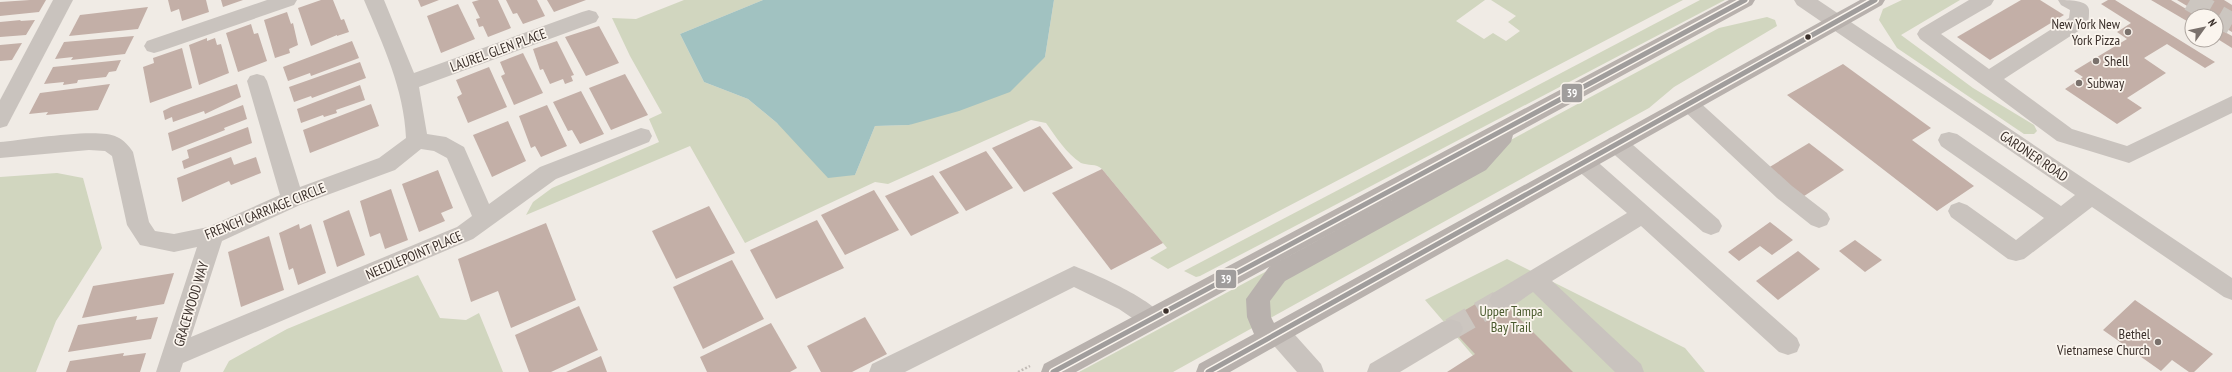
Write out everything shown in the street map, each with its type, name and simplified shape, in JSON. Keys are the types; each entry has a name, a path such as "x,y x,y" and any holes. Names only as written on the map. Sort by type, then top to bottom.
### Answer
{"main road":[{"path":"1053,372 1745,0"},
{"path":"1208,372 1875,0"},
{"path":"1273,336 1259,317 1258,299 1277,274 1478,164 1513,124"}],"street":[{"path":"0,120 63,0"},
{"path":"154,46 287,0"},
{"path":"374,0 408,83 417,122 417,141 438,143 456,153 485,220"},
{"name":"GARDNER ROAD","path":"1804,0 2232,290"},
{"path":"1984,0 1927,34 2065,135 2129,155 2232,104"},
{"path":"1989,79 2079,21 2080,7 2068,0"},
{"name":"LAUREL GLEN PLACE","path":"408,83 589,17"},
{"path":"257,81 292,199"},
{"path":"1689,104 1766,178 1797,204 1819,219"},
{"path":"2034,156 2065,135"},
{"name":"NEEDLEPOINT PLACE","path":"172,363 466,233 548,173 641,136"},
{"path":"1949,140 2061,218"},
{"name":"FRENCH CARRIAGE CIRCLE","path":"0,150 89,142 110,143 122,152 138,225 148,239 174,243 212,235 292,199 386,164 417,141"},
{"path":"1617,144 1711,226"},
{"path":"1584,163 1788,345"},
{"path":"1959,211 2016,252 2091,195"},
{"path":"1501,300 1642,214"},
{"name":"GRACEWOOD WAY","path":"172,363 212,235"},
{"path":"881,372 1074,276 1127,302 1152,320"},
{"path":"1535,279 1632,372"},
{"path":"1379,372 1451,329"},
{"path":"1273,336 1312,372"}],"green space":[{"path":"684,0 763,0 680,34 704,82 748,99 777,123 855,175 875,126 909,125 1045,57 1054,0 1485,0 1456,21 1484,39 1493,33 1506,41 1520,31 1508,22 1516,16 1491,0 1683,0 1168,269 1150,258 1167,248 1102,169 1097,166 1081,163 1066,150 1046,123 1031,120 888,184 875,182 745,243 690,146 526,215 533,202 552,188 659,142 649,119 662,113 630,56 612,18 636,19"},
{"path":"1700,0 1725,0 1200,276 1196,277 1184,271"},
{"path":"1902,0 1960,0 1901,35 1973,88 2034,125 2037,131 2034,134 2024,134 1897,48 1879,20 1883,9"},
{"path":"1767,17 1775,20 1777,26 1674,87 1649,108 1173,372 1079,372 1719,28"},
{"path":"57,173 83,178 102,248 56,321 36,372 0,372 0,177"},
{"name":"Upper Tampa Bay Trail","path":"1507,259 1685,348 1705,372 1487,372 1425,300"},
{"path":"418,275 440,318 466,320 479,313 503,372 223,372 229,361 287,329"}],"water":[{"path":"763,0 1054,0 1045,57 1010,92 959,111 909,125 875,126 855,175 828,178 777,123 748,99 704,82 680,34"}],"building":[{"path":"46,0 39,12 0,16 0,2"},
{"path":"168,0 206,0 209,12 182,21 179,9 171,12"},
{"path":"221,0 243,0 223,7"},
{"path":"321,0 333,0 341,20 344,19 349,32 337,35 311,46 298,8"},
{"path":"418,0 439,0 421,7"},
{"path":"479,0 498,0 511,28 488,37 483,26 479,27 476,19 480,18 472,2"},
{"path":"506,0 537,0 545,16 523,24 517,13 513,14"},
{"path":"547,0 586,0 554,12"},
{"path":"2021,0 2040,0 2064,15 1990,60 1957,37"},
{"path":"2108,0 2115,0 2184,43 2184,48 2192,48 2215,62 2205,68 2167,44 2144,58 2166,73 2127,98 2142,108 2117,124 2065,89 2083,77 2074,71 2127,39 2117,32 2131,23 2101,4"},
{"path":"2151,0 2171,0 2184,8 2184,19"},
{"path":"2177,0 2224,0 2232,5 2232,32 2224,28 2224,8 2190,8"},
{"path":"458,4 475,39 441,53 427,16"},
{"path":"148,7 138,29 69,36 80,15"},
{"path":"287,12 291,24 293,23 298,45 289,49 290,53 275,58 264,20"},
{"path":"21,20 20,21 35,20 26,35 0,37 0,22"},
{"path":"251,24 254,34 258,33 267,61 238,72 226,33"},
{"path":"599,26 619,63 586,76 565,37"},
{"path":"2224,32 2232,36 2232,48 2224,43"},
{"path":"134,36 125,54 71,60 73,57 55,59 64,42"},
{"path":"207,38 207,41 215,38 217,45 221,44 229,73 199,85 189,45"},
{"path":"352,41 359,58 311,76 310,73 288,81 283,67"},
{"path":"557,41 574,75 571,76 573,81 565,84 563,79 550,84 543,69 540,70 533,49"},
{"path":"22,43 12,60 0,61 0,45"},
{"path":"182,48 192,88 150,103 143,67 154,63 153,58"},
{"path":"523,53 543,93 514,105 501,76 505,74 500,62"},
{"path":"121,60 116,71 109,72 106,77 78,80 77,83 63,85 64,82 44,84 53,67"},
{"path":"360,62 366,78 312,98 311,96 294,102 289,87"},
{"path":"1843,64 1931,128 1912,140 1974,186 1937,211 1787,95"},
{"path":"489,67 507,107 468,123 457,97 462,94 456,80"},
{"path":"625,74 648,115 611,130 589,88"},
{"path":"110,84 98,110 46,115 48,112 29,114 40,93"},
{"path":"237,84 241,97 205,114 204,111 173,122 172,117 165,120 163,111 171,107"},
{"path":"360,85 365,100 336,110 337,113 324,117 323,115 301,123 297,109"},
{"path":"581,91 604,134 580,144 572,130 568,131 553,102"},
{"path":"371,104 379,126 310,153 303,130"},
{"path":"243,105 247,119 224,128 225,130 172,151 168,133"},
{"path":"547,105 567,146 541,157 535,146 531,148 519,116"},
{"path":"508,121 526,161 492,177 473,135"},
{"path":"1040,126 1073,168 1024,192 992,148"},
{"path":"248,127 252,143 184,169 182,161 189,158 187,150"},
{"path":"1809,143 1844,170 1798,200 1763,171"},
{"path":"986,151 1013,188 966,211 939,172"},
{"path":"231,157 234,165 256,157 261,173 231,185 229,181 182,202 177,178"},
{"path":"1102,169 1163,243 1111,270 1052,193"},
{"path":"438,170 453,208 441,213 445,221 419,232 402,184"},
{"path":"933,175 959,213 911,236 885,196"},
{"path":"391,189 408,240 385,249 380,233 370,237 360,201"},
{"path":"874,190 899,230 845,255 821,215"},
{"path":"709,206 735,253 676,279 652,231"},
{"path":"349,210 365,255 337,267 323,221"},
{"path":"817,220 844,268 776,299 750,250"},
{"path":"1770,222 1793,240 1772,255 1760,246 1739,261 1728,252"},
{"path":"546,223 576,300 511,328 498,291 471,302 458,259"},
{"path":"299,224 300,229 311,224 326,273 298,285 293,268 289,270 279,233"},
{"path":"269,236 284,290 241,307 228,252"},
{"path":"1855,240 1882,260 1865,272 1839,251"},
{"path":"1798,251 1820,269 1778,300 1756,281"},
{"path":"732,260 764,319 703,349 673,287"},
{"path":"174,273 164,304 82,318 93,286"},
{"path":"1494,293 1573,372 1447,372 1475,354 1445,322"},
{"name":"Bethel Vietnamese Church","path":"2135,300 2213,354 2194,372 2189,372 2172,360 2161,371 2103,330"},
{"path":"579,306 598,350 551,372 529,372 515,335"},
{"path":"137,316 136,320 158,317 151,339 68,352 78,325"},
{"path":"865,317 887,354 852,372 821,372 807,346"},
{"path":"771,323 797,368 790,372 707,372 700,357"},
{"path":"124,353 123,356 146,353 140,372 66,372 70,361"},
{"path":"601,356 607,372 566,372"}],"tunnel":[{"path":"2190,0 2232,24"},
{"path":"1451,329 1501,300"}],"transit line":[{"name":"39","path":"1053,372 1745,0"},
{"name":"39","path":"1208,372 1875,0"}],"place":[{"name":"New York New York Pizza","path":"2128,32"},
{"name":"Shell","path":"2096,61"},
{"name":"Subway","path":"2079,83"},
{"name":"Bethel Vietnamese Church","path":"2158,342"}]}
